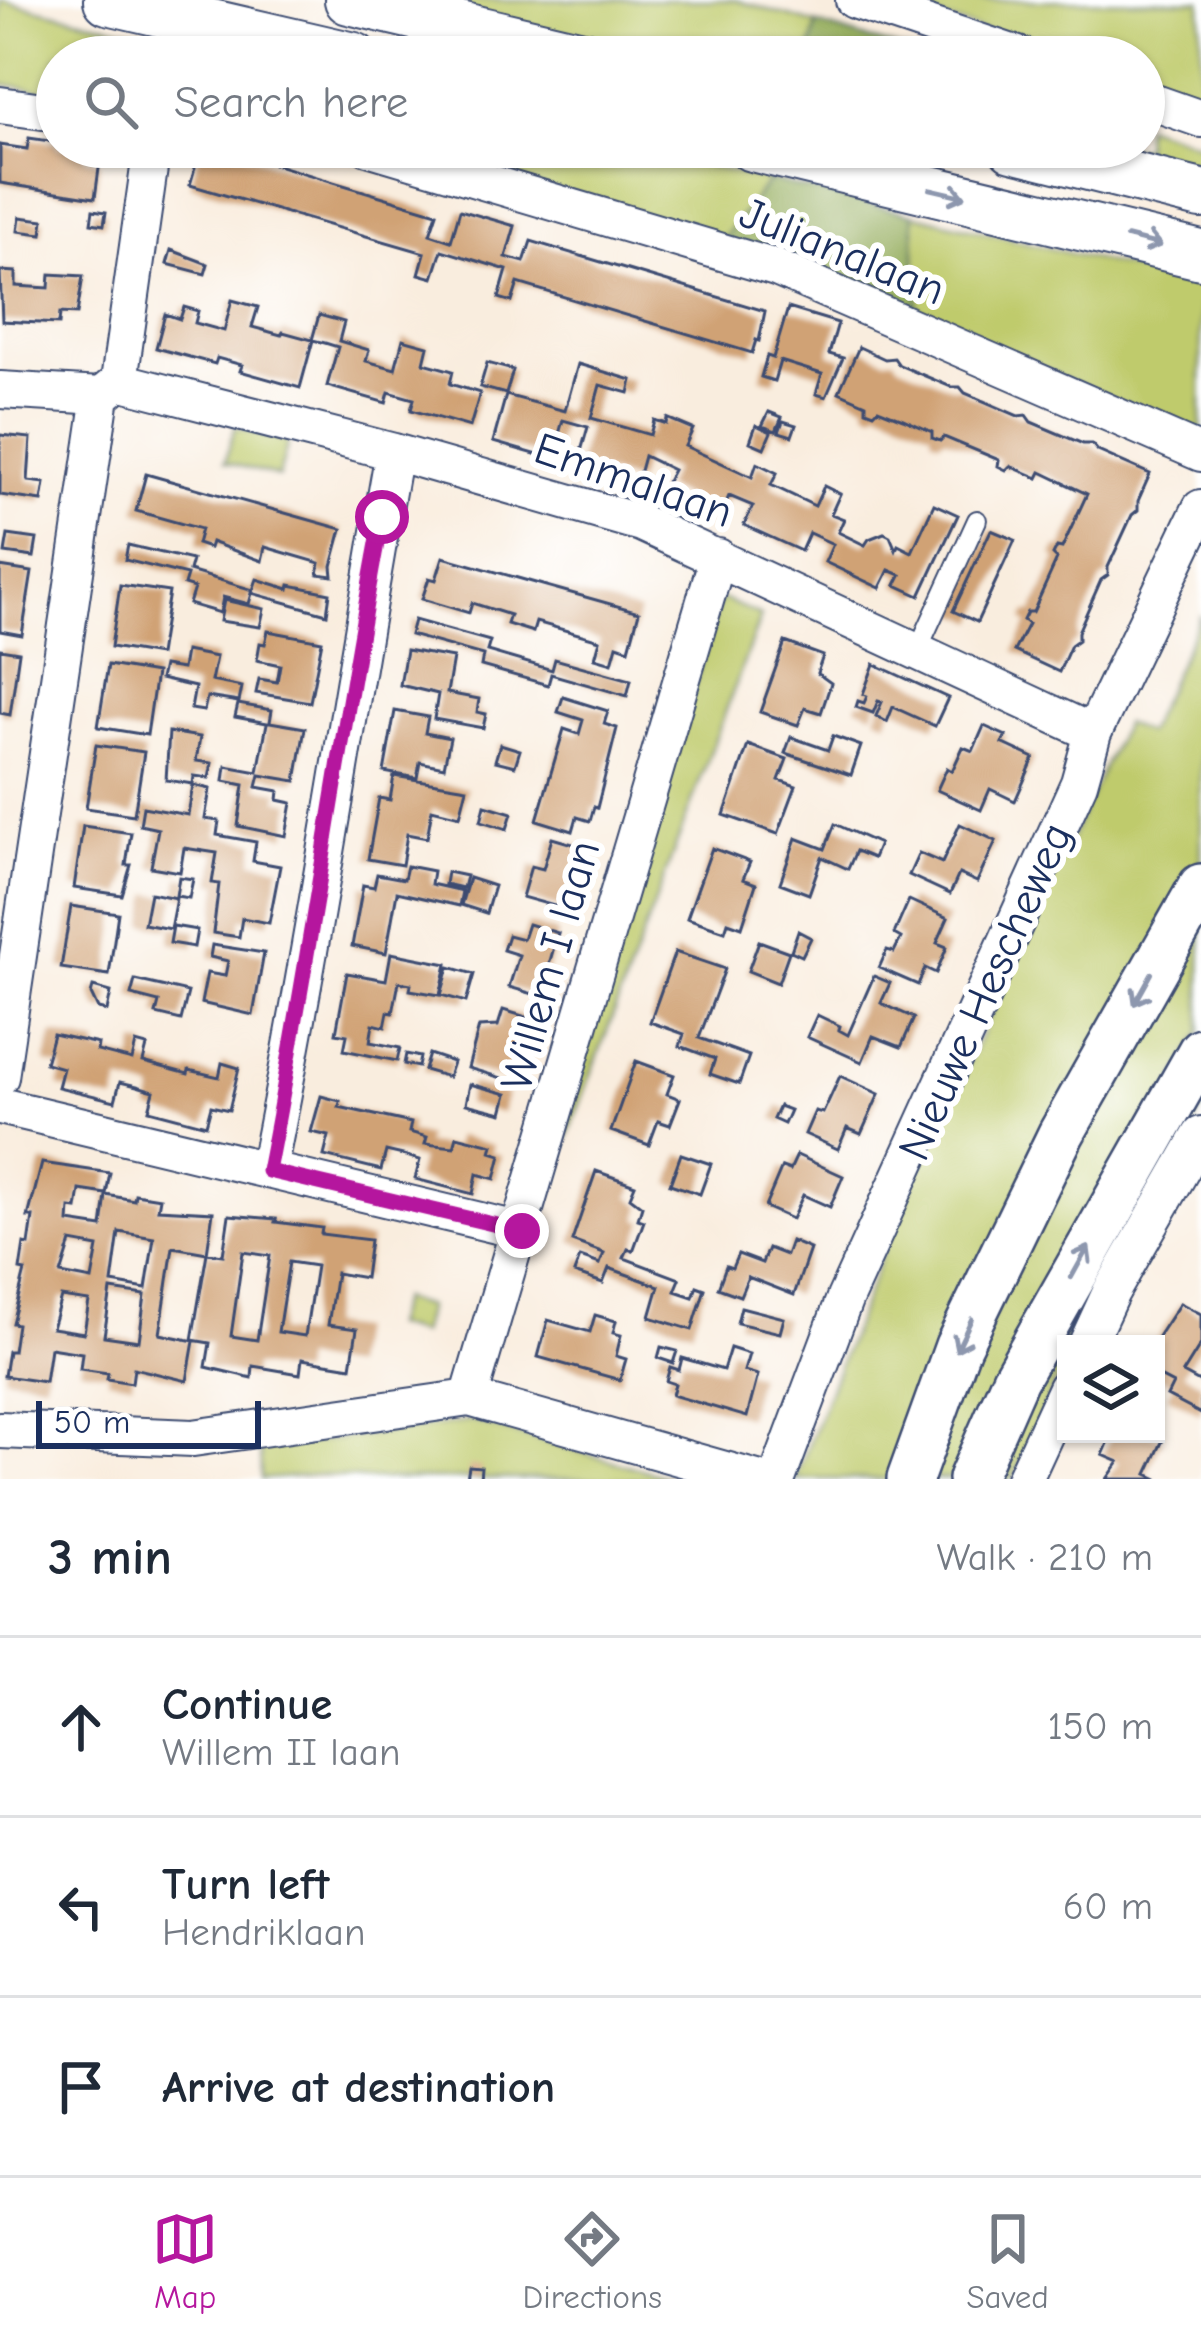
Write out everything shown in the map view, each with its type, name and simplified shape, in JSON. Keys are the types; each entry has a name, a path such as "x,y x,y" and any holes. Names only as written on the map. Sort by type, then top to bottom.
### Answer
{"main road":[{"path":"107,0 263,36"},
{"path":"349,0 502,36"},
{"path":"839,168 1201,255"},
{"path":"1097,168 1201,194"}],"street":[{"path":"872,2 966,36"},
{"path":"0,105 36,110"},
{"path":"1165,106 1201,119"},
{"path":"0,1077 148,168"},
{"name":"Julianalaan","path":"439,168 776,268 1201,453"},
{"name":"Emmalaan","path":"0,390 110,389 394,452 641,523 1093,733"},
{"path":"268,1171 302,998 394,452"},
{"name":"Nieuwe Hescheweg","path":"776,1479 845,1298 1078,783 1093,733 1201,508"},
{"name":"Willem I laan","path":"469,1398 718,557"},
{"path":"910,1479 958,1346 1061,1134 1201,887"},
{"path":"971,1479 1015,1379 1201,1051"},
{"path":"0,1106 522,1231"},
{"path":"1091,1335 1201,1136"},
{"path":"0,1430 193,1438 469,1398 757,1479"},
{"path":"1024,1479 1057,1408"}],"lane":[{"path":"917,651 977,520"}],"green space":[{"path":"0,0 153,36 36,36 36,90 0,84"},
{"path":"368,0 735,0 817,24 814,36 532,36"},
{"path":"904,0 1201,1 1201,98 1165,87 1165,36 1000,36 902,6"},
{"path":"817,24 857,36 814,36"},
{"path":"1165,132 1201,144 1201,180 1149,168 1165,168"},
{"path":"460,168 718,168 769,180 721,242"},
{"path":"769,180 913,214 918,314 721,242"},
{"path":"913,214 1201,286 1201,439 918,314"},
{"path":"235,427 288,441 279,477 225,462"},
{"path":"720,598 761,616 534,1228"},
{"path":"1201,615 1201,867 897,1479 795,1479 895,1221 1124,723 1146,733"},
{"path":"1201,904 1201,1031 960,1479 917,1479 935,1429"},
{"path":"1201,1072 1201,1112 1077,1335 1058,1335"},
{"path":"400,1299 427,1307 420,1334 392,1326"},
{"path":"1057,1337 1057,1378 1013,1479 980,1479"},
{"path":"472,1421 676,1479 321,1475 261,1479 260,1449"}],"building":[{"path":"29,138 36,139 36,168 99,168 95,198 0,183 0,145 27,149"},
{"path":"195,168 287,168 437,213 430,234 451,241 460,210 515,226 506,257 524,262 531,241 765,311 759,341 752,353 518,283 512,302 499,298 507,270 442,250 433,278 419,274 425,253 190,185"},
{"path":"93,210 106,212 104,225 91,223"},
{"path":"20,217 44,220 42,234 18,231"},
{"path":"171,250 208,264 205,274 167,264"},
{"path":"0,271 16,272 16,286 32,287 49,288 50,274 83,276 77,314 60,313 59,324 2,321"},
{"path":"232,300 258,307 252,327 281,335 312,340 319,315 344,322 339,341 369,350 366,361 395,369 403,339 428,346 424,363 453,371 450,384 480,393 470,427 411,410 414,399 389,392 386,403 327,386 338,347 325,343 313,340 300,388 240,371 242,365 217,358 215,364 156,348 165,314 180,319 184,307 198,311 195,323 224,331"},
{"path":"788,308 838,323 829,354 843,358 826,397 816,394 822,374 780,361 774,381 761,377 767,356 773,358"},
{"path":"859,347 885,359 894,358 899,365 960,387 1018,416 1026,415 1031,422 1092,444 1150,474 1138,510 1059,672 1014,651 1028,624 1023,620 1027,612 1033,612 1057,559 1053,555 1057,547 1062,548 1087,494 1041,472 1038,478 1010,466 1006,470 998,466 999,460 944,437 940,441 932,438 932,432 878,409 874,413 866,410 866,404 839,392"},
{"path":"487,363 513,370 506,394 480,387"},
{"path":"578,364 632,380 629,393 600,385 591,418 650,435 654,420 666,424 667,418 693,429 685,446 752,477 757,463 777,473 771,485 815,506 824,486 840,494 831,514 844,519 838,532 865,545 884,533 896,550 898,545 912,552 934,504 958,515 920,596 896,585 901,575 889,570 880,588 825,562 833,544 809,533 801,551 744,525 753,506 729,496 721,514 664,487 673,470 644,456 637,482 577,465 588,427 563,420 552,459 493,442 506,395 565,411"},
{"path":"769,412 782,417 776,431 762,426"},
{"path":"783,421 796,425 792,436 779,432"},
{"path":"756,425 771,432 764,448 750,442"},
{"path":"0,435 31,438 28,481 45,483 42,501 0,495"},
{"path":"146,474 342,529 333,576 318,574 320,563 265,547 262,561 211,542 209,548 197,544 201,529 136,511"},
{"path":"991,530 1015,540 977,622 953,611"},
{"path":"8,535 37,539 34,557 5,553"},
{"path":"128,545 192,560 189,571 253,590 257,579 289,589 290,585 330,593 327,614 252,593 249,604 223,597 220,613 189,604 194,588 184,585 187,575 125,560"},
{"path":"443,557 639,612 629,649 617,645 612,663 595,658 600,640 536,622 533,632 507,624 510,615 472,603 469,613 422,599 429,578 436,580"},
{"path":"0,567 32,572 22,635 0,631"},
{"path":"120,585 169,592 159,655 111,647"},
{"path":"224,600 264,609 260,627 220,621"},
{"path":"414,620 490,641 487,651 552,670 555,659 631,680 627,696 551,674 548,685 481,666 483,655 410,635"},
{"path":"268,631 322,641 310,702 256,693 259,679 277,682 280,665 257,660"},
{"path":"785,642 823,656 817,673 831,683 821,713 805,708 798,725 760,712"},
{"path":"0,649 19,652 10,715 0,713"},
{"path":"406,650 453,658 447,693 479,699 477,712 486,714 483,728 434,719 438,694 400,685"},
{"path":"185,651 216,657 211,681 242,687 239,702 207,697 204,711 191,709 195,687 160,679 163,666 182,669"},
{"path":"874,664 948,698 935,726 893,707 887,722 876,716 882,702 878,701 873,713 856,707 867,696 863,694"},
{"path":"108,665 156,673 147,735 98,727"},
{"path":"563,697 608,711 604,724 617,728 597,808 590,821 577,817 573,831 537,820 564,729 579,734 583,720 558,712"},
{"path":"238,704 272,710 270,722 305,728 296,781 260,775 257,787 279,791 278,800 292,803 286,836 238,826 244,785 224,781 226,766 258,772 267,723 235,717"},
{"path":"395,711 428,717 425,733 450,738 444,767 420,762 417,778 384,772"},
{"path":"984,726 1006,736 1002,743 1034,758 1015,801 990,789 981,810 937,790 963,747 973,751"},
{"path":"169,732 200,737 196,761 212,763 209,778 194,776 193,784 166,780"},
{"path":"833,736 861,746 851,775 785,753 791,737 828,750"},
{"path":"500,744 520,750 515,766 495,761"},
{"path":"96,745 144,752 134,815 86,808"},
{"path":"748,745 787,759 779,780 796,786 778,834 724,815"},
{"path":"394,776 467,788 460,816 432,809 427,838 407,834 402,865 368,859 379,798 390,800"},
{"path":"193,785 210,789 205,819 219,821 217,835 256,842 253,861 280,866 269,923 242,918 239,937 213,933 217,853 184,848 180,872 151,867 158,829 140,825 143,807 188,815"},
{"path":"485,805 512,813 507,829 481,821"},
{"path":"835,824 879,844 873,858 856,851 848,869 822,857 809,894 780,883 796,838 825,849"},
{"path":"960,824 996,841 977,882 959,874 950,894 909,875 919,853 942,863"},
{"path":"83,826 131,833 126,865 131,865 122,895 74,888"},
{"path":"552,838 583,847 565,909 522,897 531,866 543,869"},
{"path":"712,848 750,862 743,879 756,884 742,927 728,922 725,931 687,918"},
{"path":"407,866 433,871 431,884 462,891 459,906 397,892 386,953 352,946 363,885 374,887 377,874 404,879"},
{"path":"447,872 466,876 463,888 445,884"},
{"path":"179,877 193,879 189,898 176,896"},
{"path":"469,878 494,886 486,913 461,905"},
{"path":"150,893 176,898 170,929 144,924"},
{"path":"909,900 948,918 937,943 947,947 936,973 925,968 918,985 879,968 887,950 894,952 901,938 894,934"},
{"path":"71,906 118,913 109,975 61,968"},
{"path":"528,924 558,933 540,996 509,987 519,955 503,950 508,935 523,939"},
{"path":"173,926 197,930 194,947 170,943"},
{"path":"798,931 811,938 802,956 791,951"},
{"path":"759,941 789,952 778,983 748,971"},
{"path":"212,945 264,953 253,1015 201,1003 207,973 225,976 228,961 210,957"},
{"path":"675,952 725,969 699,1038 749,1056 739,1084 710,1074 715,1059 680,1046 684,1034 650,1022"},
{"path":"391,953 447,964 440,995 410,990 411,984 399,982 385,1027 373,1024 370,1042 400,1048 397,1061 344,1050 347,1035 336,1033 347,973 386,980"},
{"path":"449,967 474,974 466,1002 441,995"},
{"path":"874,976 890,983 881,1003 914,1018 901,1047 873,1036 862,1062 807,1037 817,1015 848,1035"},
{"path":"135,980 188,992 181,1020 156,1014 159,1002 131,995"},
{"path":"93,987 111,992 107,1011 98,1009"},
{"path":"503,1010 533,1019 515,1082 468,1068 479,1027 498,1026"},
{"path":"53,1034 98,1044 97,1051 132,1060 136,1043 147,1046 143,1062 188,1074 189,1070 219,1077 222,1063 239,1068 229,1110 211,1106 206,1125 149,1110 154,1091 137,1086 120,1082 115,1101 58,1087 63,1068 45,1063"},
{"path":"406,1054 420,1057 418,1067 404,1064"},
{"path":"429,1054 453,1062 448,1077 424,1070"},
{"path":"636,1061 674,1075 667,1094 680,1099 670,1125 658,1121 649,1145 611,1131"},
{"path":"840,1076 879,1094 861,1134 847,1128 838,1149 805,1134 815,1111 823,1113"},
{"path":"470,1084 507,1094 502,1113 466,1104"},
{"path":"321,1096 340,1101 339,1107 411,1123 409,1132 427,1137 425,1144 454,1147 457,1136 493,1145 491,1152 501,1155 495,1179 477,1174 473,1194 415,1179 420,1160 403,1155 386,1151 381,1170 324,1156 329,1136 311,1132"},
{"path":"779,1106 790,1110 784,1124 773,1119"},
{"path":"681,1154 711,1164 700,1194 670,1184"},
{"path":"797,1155 843,1176 830,1207 803,1195 792,1219 765,1207 782,1167 790,1170"},
{"path":"42,1163 110,1173 106,1194 80,1190 77,1209 70,1208 69,1222 102,1227 106,1195 160,1198 158,1209 213,1212 207,1253 173,1247 160,1334 194,1341 187,1381 134,1368 132,1383 107,1379 108,1373 80,1369 82,1353 50,1348 45,1382 4,1376 8,1351 13,1351 17,1324 12,1323 25,1271 20,1270 24,1244 29,1245 33,1217 28,1217","holes":["119,1232 154,1238 146,1289 112,1283","71,1242 98,1247 92,1280 61,1274","111,1290 145,1295 139,1341 104,1336","61,1297 89,1301 84,1333 52,1328"]},
{"path":"596,1171 635,1185 630,1197 642,1206 638,1219 644,1221 633,1251 628,1249 624,1258 680,1279 675,1291 693,1297 697,1286 705,1289 692,1330 650,1317 659,1286 609,1268 603,1283 574,1273 580,1257 600,1264 604,1253 572,1241"},
{"path":"229,1215 276,1219 322,1228 321,1234 370,1240 365,1278 336,1273 328,1325 357,1329 351,1367 302,1359 300,1374 253,1366 252,1378 206,1367 210,1343 192,1340 207,1253 223,1255","holes":["243,1252 270,1256 257,1340 231,1336","289,1262 316,1266 305,1336 278,1332"]},
{"path":"791,1241 810,1249 794,1295 748,1277 740,1296 718,1288 726,1266 732,1268 738,1254 762,1263 768,1248 786,1255"},
{"path":"1180,1303 1201,1314 1201,1344 1183,1373 1201,1383 1201,1414 1167,1396 1173,1384 1165,1380 1165,1335 1159,1335"},
{"path":"741,1307 784,1318 780,1333 737,1323"},
{"path":"595,1315 616,1321 613,1333 621,1335 616,1356 626,1359 620,1380 538,1357 548,1320 590,1332"},
{"path":"661,1347 677,1351 673,1363 658,1358"},
{"path":"730,1348 749,1354 744,1371 758,1375 747,1417 672,1395 675,1384 666,1381 670,1367 679,1370 682,1358 723,1370"},
{"path":"1108,1443 1162,1443 1147,1474 1158,1479 1107,1479 1119,1462 1103,1455"},
{"path":"469,1466 481,1467 480,1479 467,1478"}],"route":[{"path":"382,517 302,998 268,1171 522,1231"}]}
